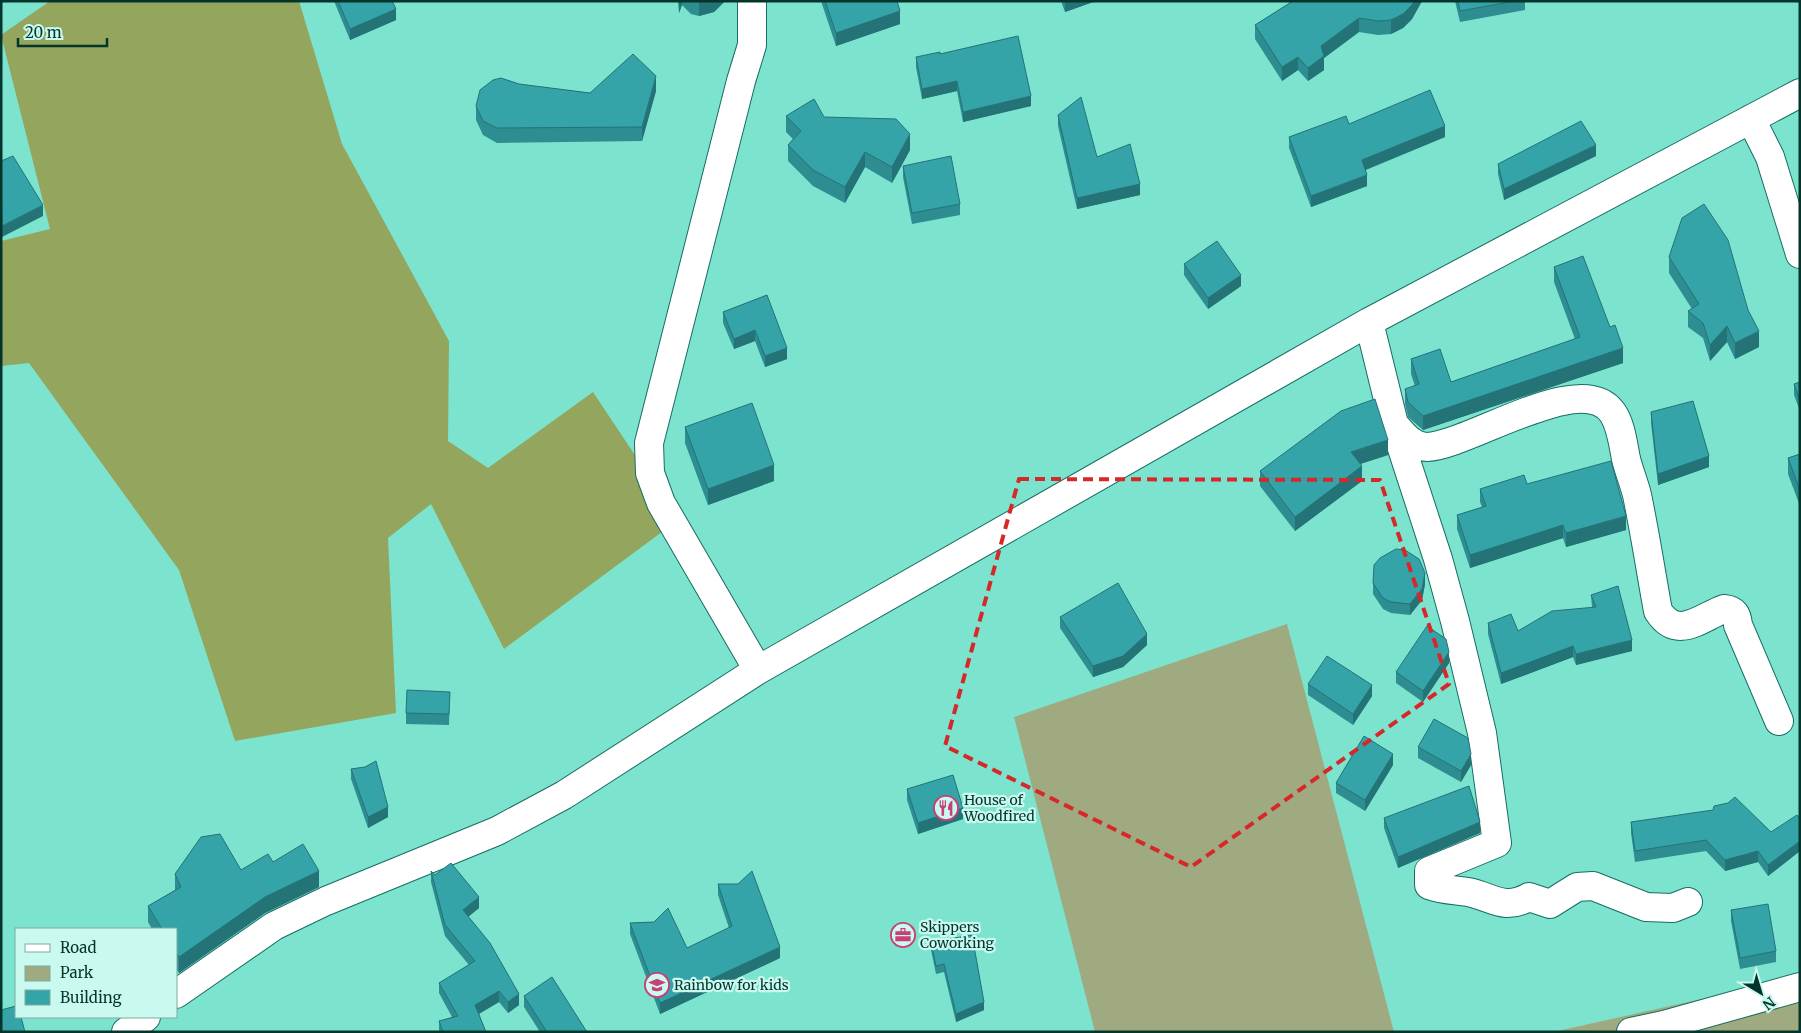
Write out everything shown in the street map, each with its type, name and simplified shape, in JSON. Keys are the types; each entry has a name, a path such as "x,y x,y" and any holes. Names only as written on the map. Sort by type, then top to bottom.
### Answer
{"street":[{"path":"752,1 752,45 738,91 649,443 650,473 662,503 758,670"},
{"path":"178,993 274,926 326,901 497,831 564,795 758,670 1368,322 1800,93"},
{"path":"1751,119 1770,157 1800,254"},
{"path":"1368,322 1394,424 1438,559 1458,630 1482,733 1497,842 1428,871 1429,885 1446,891 1469,892 1501,903 1517,903 1529,897 1550,904 1577,887 1592,886 1646,907 1673,908 1688,902"},
{"path":"1394,424 1415,444 1427,447 1476,433 1543,406 1566,400 1588,399 1605,404 1613,413 1618,424 1637,495 1658,611 1667,623 1681,626 1698,622 1724,609 1734,612 1737,615 1738,625 1779,721"},
{"path":"1631,1032 1664,1025 1800,988"},
{"path":"126,1032 145,1018"}],"highlighted area":[{"path":"1019,479 1380,480 1449,684 1191,867 945,746"}],"green space":[{"path":"50,1 299,1 342,144 449,341 448,441 488,468 593,392 678,520 504,649 431,504 388,538 396,713 235,741 179,570 29,363 1,366 1,241 50,229 1,35"},
{"path":"1287,624 1394,1032 1095,1032 1014,717"},
{"path":"1800,977 1800,1032 1553,1032"}],"building":[{"path":"338,1 392,1 396,9 350,29"},
{"path":"825,1 897,1 900,11 836,33"},
{"path":"1293,1 1414,1 1403,14 1391,20 1378,21 1359,18 1321,46 1324,56 1308,68 1298,57 1282,67 1255,25"},
{"path":"1458,1 1515,1 1460,11"},
{"path":"1018,36 1031,96 963,112 957,81 922,89 916,57 940,52 940,54"},
{"path":"633,54 656,76 642,127 497,128 483,121 476,106 480,90 493,80 501,78 519,84 590,93"},
{"path":"1430,90 1445,126 1362,160 1367,175 1311,196 1289,137 1346,116 1349,124"},
{"path":"1081,97 1097,157 1130,144 1140,184 1077,198 1058,115"},
{"path":"814,99 824,117 896,119 910,134 892,167 865,152 845,187 813,170 788,145 801,131 786,116"},
{"path":"1581,121 1596,145 1504,189 1498,164"},
{"path":"13,156 43,205 2,226 1,161"},
{"path":"951,156 960,204 912,213 903,166"},
{"path":"1704,204 1728,240 1748,310 1759,331 1735,343 1727,326 1710,345 1703,323 1688,311 1699,304 1669,257 1682,218"},
{"path":"1217,241 1241,275 1208,298 1184,264"},
{"path":"1583,256 1610,327 1615,325 1623,348 1423,416 1408,402 1405,389 1419,384 1411,359 1440,349 1451,382 1580,337 1554,267"},
{"path":"767,295 787,348 765,356 755,330 734,339 723,312"},
{"path":"1800,382 1800,400 1794,384"},
{"path":"1375,399 1388,440 1351,452 1362,466 1295,517 1260,471 1341,411"},
{"path":"1693,401 1709,456 1658,474 1651,412"},
{"path":"752,403 774,465 708,489 685,427"},
{"path":"1800,454 1800,490 1788,458"},
{"path":"1611,461 1626,516 1566,533 1563,525 1470,555 1457,515 1486,506 1480,489 1524,475 1527,484"},
{"path":"1396,549 1405,550 1419,559 1425,573 1422,589 1410,604 1391,602 1383,598 1373,583 1374,565 1380,558"},
{"path":"1118,583 1147,634 1123,656 1093,666 1060,617"},
{"path":"1618,586 1632,640 1576,654 1573,646 1501,673 1488,623 1511,614 1518,631 1552,611 1596,607 1591,595"},
{"path":"1427,626 1446,639 1449,652 1423,691 1396,672"},
{"path":"1327,656 1372,685 1353,714 1308,684"},
{"path":"407,690 450,692 449,714 406,713"},
{"path":"1434,719 1468,738 1471,754 1461,771 1418,747"},
{"path":"1364,736 1393,754 1365,800 1336,783"},
{"path":"376,761 388,807 368,817 351,769 365,767"},
{"path":"953,775 963,808 918,823 907,789"},
{"path":"1469,786 1480,822 1398,857 1384,818"},
{"path":"1735,797 1771,832 1797,815 1800,819 1800,841 1768,865 1758,851 1725,860 1706,840 1635,851 1631,822 1713,810 1714,806 1728,803"},
{"path":"220,834 241,870 268,854 273,862 303,844 319,871 265,897 179,957 178,928 161,928 148,906 181,887 175,874 201,837"},
{"path":"451,863 479,897 463,910 490,943 519,994 508,1002 499,991 475,1005 486,1032 443,1032 439,1021 458,1016 439,983 475,961 445,925 431,871 435,875"},
{"path":"752,871 780,947 660,1003 630,923 654,922 668,908 687,948 732,926 718,884 738,884"},
{"path":"1768,904 1776,951 1740,958 1731,910"},
{"path":"972,935 984,1002 956,1014 944,964 936,966 931,942"},
{"path":"552,977 587,1032 547,1032 524,996"},
{"path":"15,1006 15,1018 21,1018 25,1032 1,1032 1,1010"}],"place":[{"name":"House of Woodfired","path":"946,808"},
{"name":"Skippers Coworking","path":"903,935"},
{"name":"Rainbow for kids","path":"657,985"}]}
